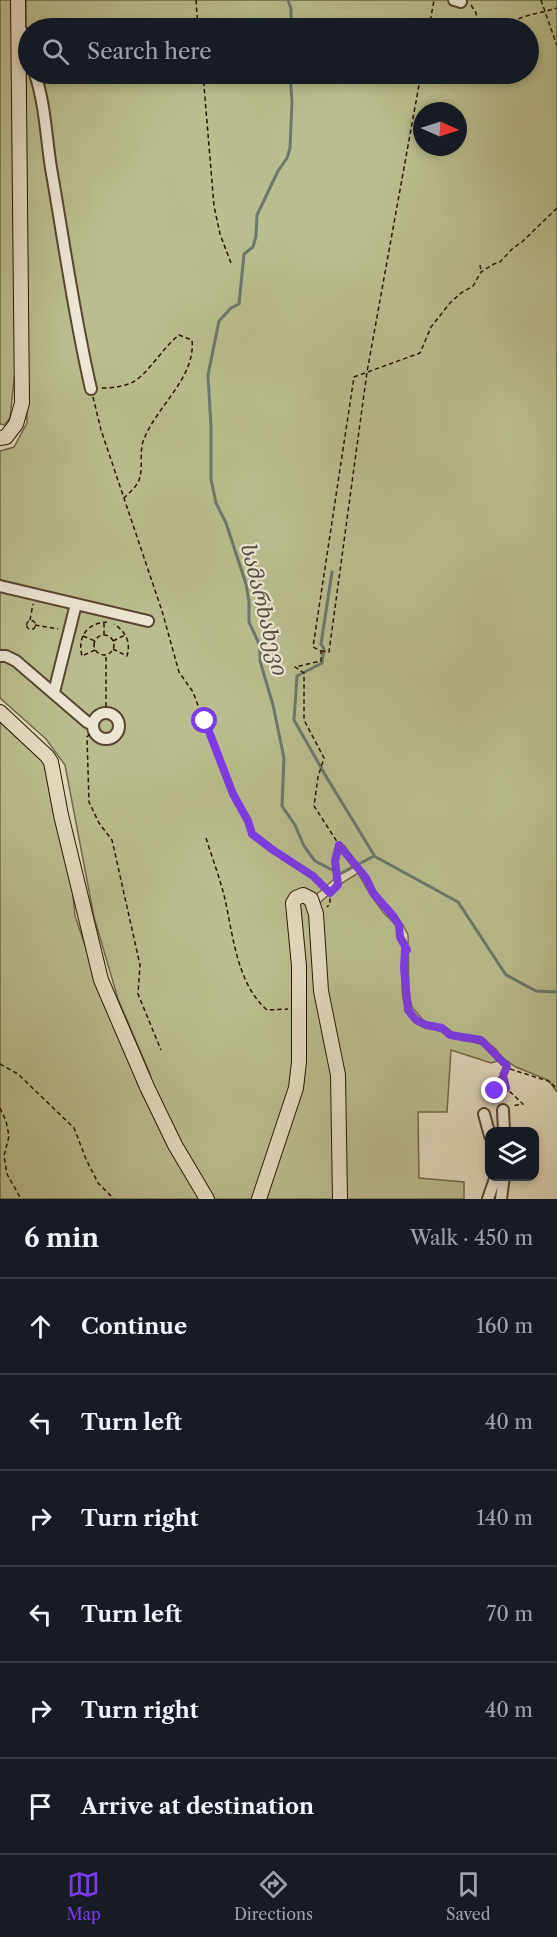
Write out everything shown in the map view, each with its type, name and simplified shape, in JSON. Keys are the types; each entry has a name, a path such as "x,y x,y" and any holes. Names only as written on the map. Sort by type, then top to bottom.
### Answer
{"main road":[{"path":"18,0 19,18"},
{"path":"0,438 6,437 16,424 22,403 19,84"},
{"path":"0,712 51,762 65,835 101,980 147,1087 176,1145 207,1199"},
{"path":"259,1199 296,1088 300,1040 297,933 293,903 296,898 303,895 309,897 316,914 321,991 338,1075 340,1199"}],"street":[{"path":"38,84 42,95 45,130 80,341 91,389"},
{"path":"0,586 148,621"},
{"path":"54,692 76,604"},
{"path":"0,656 16,661 93,727"},
{"path":"106,713 112,714 118,720 119,728 115,736 102,739 95,734 93,727 96,717 106,713"},
{"path":"505,1127 507,1108"},
{"path":"484,1114 487,1127"},
{"path":"488,1199 494,1181"},
{"path":"501,1199 503,1181"}],"path":[{"path":"196,0 197,18"},
{"path":"431,18 434,0"},
{"path":"541,0 557,46"},
{"path":"458,1 471,5 476,18"},
{"path":"519,18 557,8"},
{"path":"204,84 214,206 220,234 231,263"},
{"path":"419,84 367,372 329,652 313,648 354,378 367,372 389,362 420,353 431,327 450,303 473,286 481,272 500,262 557,208"},
{"path":"480,265 481,272"},
{"path":"124,498 138,483 142,442 154,417 173,394 190,366 192,340 179,335 134,382 119,387 91,389 101,430 162,611 179,672 193,692 225,775 252,834 313,876 330,893"},
{"path":"30,620 35,594"},
{"path":"104,622 104,636"},
{"path":"95,650 82,656 80,641 89,627 104,622 121,628 126,635 127,656 113,649"},
{"path":"112,641 126,635"},
{"path":"99,636 109,637 113,649 106,655 99,655 95,650 95,641 99,636"},
{"path":"321,651 321,661 295,668 303,672 304,720 324,758 318,777 314,806 345,854 366,878 373,893 399,925 400,937 407,950 405,950 404,968 408,1010 416,1020 426,1025 442,1028 450,1035 481,1040 510,1069 551,1082 557,1090"},
{"path":"106,655 106,713"},
{"path":"93,727 87,737 89,802 99,823 112,840 140,965 138,994 162,1050"},
{"path":"206,838 224,894 241,966 255,999 267,1010 298,1008"},
{"path":"316,914 330,904 330,893 338,885 335,861 339,845"},
{"path":"0,1064 18,1074 74,1128 98,1183 114,1199"},
{"path":"507,1066 503,1076 506,1088 523,1104 507,1108"},
{"path":"503,1076 492,1079 495,1091 506,1088"},
{"path":"0,1108 9,1136 4,1156 7,1174 21,1199"}],"green space":[{"path":"0,0 13,0 17,351 10,418 4,425 0,424"},
{"path":"26,0 557,0 557,1092 548,1080 516,1067 501,1057 496,1049 483,1039 455,1034 447,1028 432,1027 423,1020 412,1007 409,994 408,935 344,845 356,864 340,874 311,899 314,908 342,883 358,873 376,903 399,930 403,944 402,990 407,1011 414,1021 423,1027 459,1040 481,1044 497,1061 491,1063 451,1050 447,1112 418,1112 419,1178 464,1182 464,1199 343,1199 330,1032 340,1199 0,1199 0,717 46,762 71,876 75,916 103,998 139,1083 150,1074 118,999 94,917 65,765 46,739 0,698 0,451 14,447 27,423 26,84 539,84 539,18 26,18"}],"waterway":[{"name":"სამარხახევი","path":"288,0 291,18"},
{"name":"სამარხახევი","path":"291,84 290,148 257,215 253,247 244,254 239,304 231,308 219,321 208,375 211,479 216,503 226,523 246,584 249,622 260,646 260,661 273,705 284,758 282,806 315,861 340,874 374,856 458,902 506,975 536,991 557,992"},
{"path":"332,572 321,644 324,649 322,663 297,676 294,720 374,855"}],"route":[{"path":"205,721 217,756 252,834 313,876 330,893 338,885 335,861 339,845 399,925 400,937 407,950 405,950 404,968 408,1010 416,1020 426,1025 442,1028 450,1035 481,1040 496,1053 507,1066 503,1076 506,1088 495,1091"}]}
